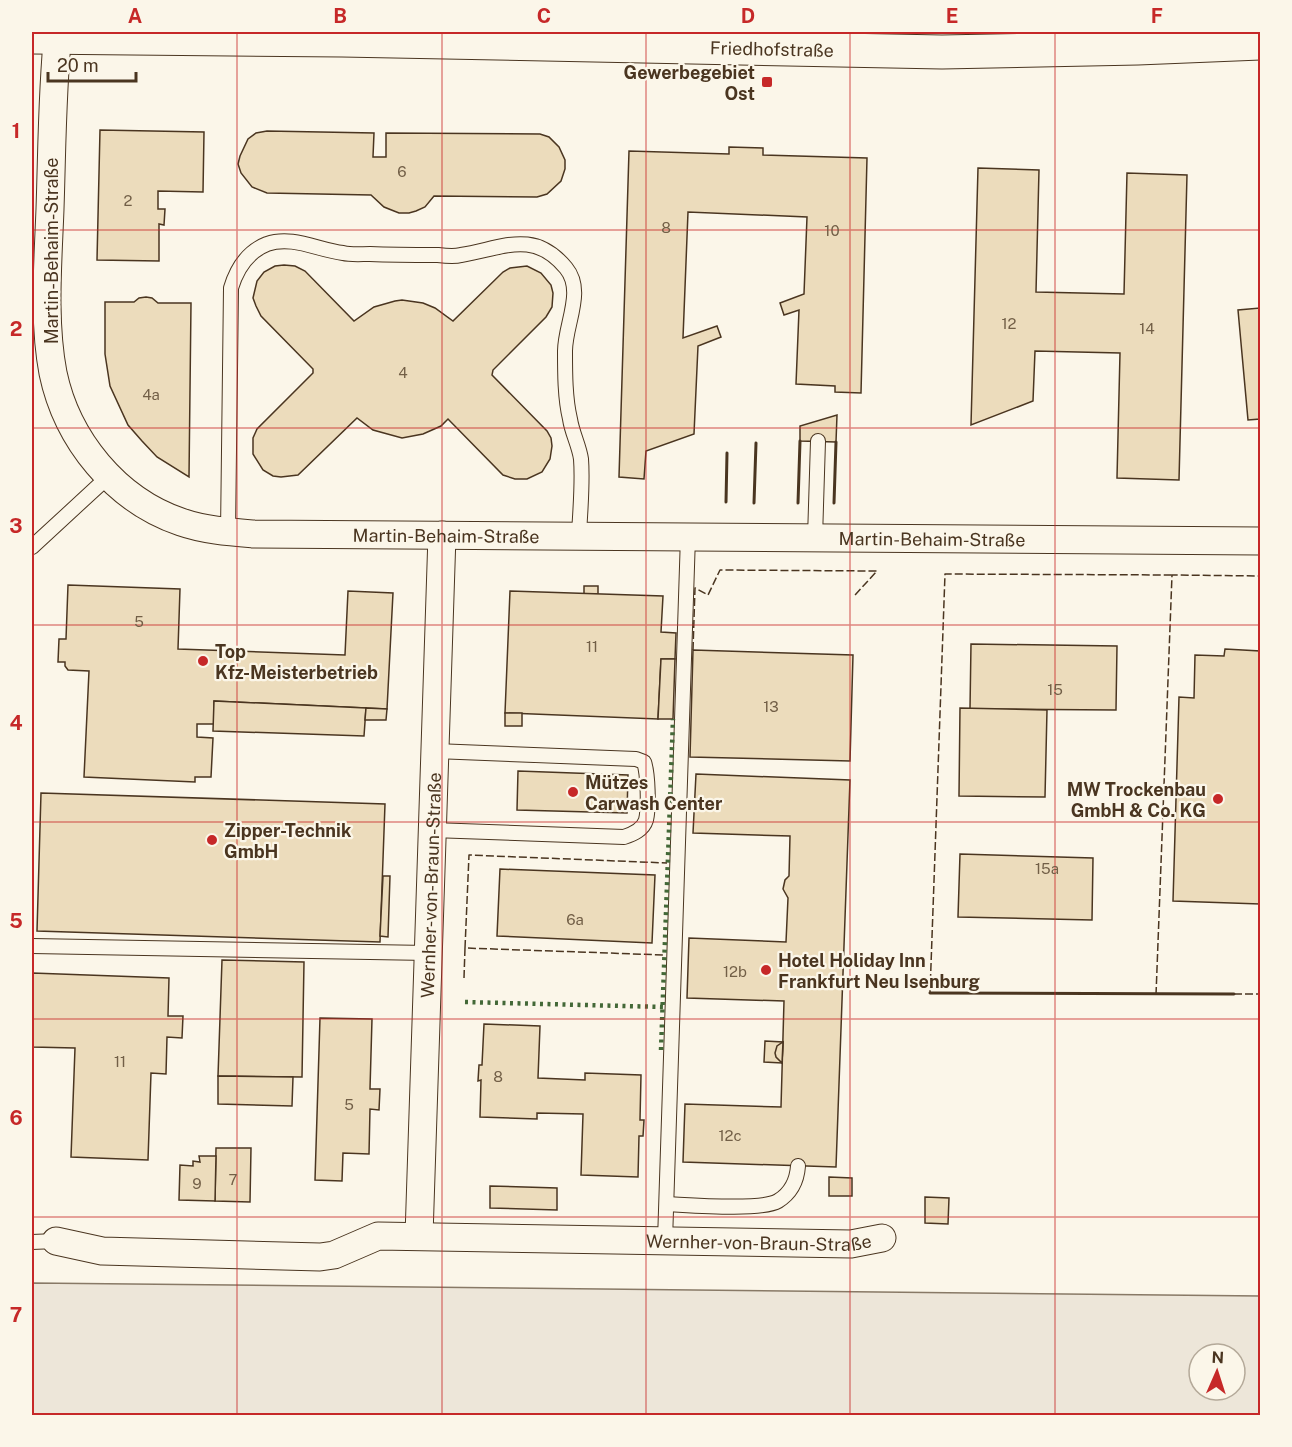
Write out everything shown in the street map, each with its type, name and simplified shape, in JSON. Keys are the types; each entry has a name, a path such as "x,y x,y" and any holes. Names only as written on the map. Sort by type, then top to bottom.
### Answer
{"main road":[{"name":"Friedhofstraße","path":"49,36 929,51 1138,48 1260,43"}],"street":[{"name":"Martin-Behaim-Straße","path":"49,36 40,277 49,330 53,374 63,405 75,432 88,453 130,495 162,514 181,522 228,532 1260,541"},
{"name":"Wernher-von-Braun-Straße","path":"419,1236 442,535"},
{"name":"Wernher-von-Braun-Straße","path":"44,1241 102,1251 320,1257 334,1255 378,1236 851,1244 882,1238"}],"lane":[{"path":"228,532 231,288 236,272 243,261 258,248 269,243 286,242 343,253 458,256 510,243 526,243 558,259 568,270 574,283 565,350 568,408 581,460 579,536"},
{"path":"815,538 818,441"},
{"path":"32,547 109,476"},
{"path":"665,1241 688,536"},
{"path":"432,830 624,837 635,834 646,822 648,773 644,762 636,759 435,751"},
{"path":"32,946 428,953"},
{"path":"667,1204 743,1206 777,1201 793,1186 798,1166"}],"shaded area":[{"path":"32,1283 1260,1296 1260,1415 32,1415"}],"building":[{"path":"100,130 204,132 203,192 158,191 158,209 165,209 164,225 159,224 159,261 97,260"},
{"path":"267,131 374,133 373,157 386,157 386,133 540,134 549,137 559,147 565,160 565,169 561,181 547,194 537,197 434,196 425,207 409,213 399,213 384,207 371,195 267,193 252,187 241,173 238,164 240,156 248,139 256,133"},
{"path":"729,147 763,148 763,155 867,158 861,393 835,392 835,386 796,384 799,310 784,315 780,303 804,294 807,217 688,212 683,338 717,326 721,337 698,346 694,434 646,451 644,479 619,477 629,151 729,154"},
{"path":"978,168 1039,170 1036,292 1124,294 1127,173 1187,175 1179,480 1117,478 1120,353 1035,351 1033,401 971,425"},
{"path":"275,266 295,266 305,271 354,321 374,307 402,300 423,303 435,308 453,321 503,272 510,268 527,266 541,273 551,285 552,307 546,317 493,370 492,375 547,431 551,438 550,459 542,472 527,479 515,479 503,475 448,419 441,426 423,434 402,438 373,430 357,418 298,475 273,476 263,470 253,454 253,438 257,429 313,373 313,369 261,316 253,298 257,281 264,272"},
{"path":"146,297 158,303 191,303 189,477 157,457 128,425 110,386 105,354 105,302 134,302"},
{"path":"1260,308 1260,419 1248,420 1238,310"},
{"path":"837,415 836,442 800,441 800,426"},
{"path":"68,585 180,589 178,649 345,655 348,591 393,593 387,709 214,701 214,724 197,724 197,737 213,738 211,777 195,777 195,782 84,777 89,671 68,670 65,662 58,662 59,639 66,639"},
{"path":"584,586 598,586 598,594 584,594"},
{"path":"510,591 663,596 661,632 676,633 675,659 661,659 658,719 505,713"},
{"path":"971,644 1117,646 1116,710 970,709"},
{"name":"MW Trockenbau GmbH & Co. KG","path":"1225,649 1260,651 1260,904 1173,901 1179,697 1194,698 1195,655 1224,656"},
{"path":"693,650 853,655 850,761 690,757"},
{"path":"661,659 675,659 673,719 658,719"},
{"path":"214,701 366,708 364,736 213,731"},
{"path":"366,708 387,709 386,720 365,720"},
{"path":"960,708 1047,710 1045,797 959,796"},
{"path":"505,713 522,713 522,726 505,726"},
{"name":"Mützes Carwash Center","path":"518,771 628,775 627,813 517,810"},
{"name":"Hotel Holiday Inn Frankfurt Neu Isenburg","path":"696,774 850,780 836,1167 683,1162 685,1104 781,1107 784,1001 687,998 689,938 786,942 788,898 783,889 785,880 789,876 790,836 693,833"},
{"name":"Zipper-Technik GmbH","path":"41,793 385,804 380,942 37,931"},
{"path":"960,854 1093,858 1092,920 958,917"},
{"path":"500,869 655,875 652,943 497,936"},
{"path":"383,876 390,876 388,937 380,936"},
{"path":"222,960 304,962 302,1077 218,1076"},
{"path":"32,973 169,978 168,1016 183,1016 182,1038 167,1037 166,1074 151,1073 148,1160 71,1157 75,1048 32,1047"},
{"path":"320,1018 372,1019 370,1089 380,1089 379,1110 370,1109 369,1154 343,1153 342,1181 315,1180"},
{"path":"484,1024 540,1026 538,1078 585,1080 585,1073 641,1075 640,1120 644,1120 643,1136 639,1136 638,1177 581,1175 583,1114 537,1113 537,1119 480,1117 481,1080 478,1081 479,1065 482,1065"},
{"path":"765,1041 783,1042 782,1063 764,1062"},
{"path":"783,1042 782,1063 775,1053 777,1046"},
{"path":"218,1076 293,1077 292,1106 218,1104"},
{"path":"216,1148 251,1148 250,1202 215,1201"},
{"path":"199,1156 216,1156 215,1201 179,1200 180,1165 193,1166 193,1161 200,1162"},
{"path":"829,1177 852,1178 852,1196 829,1196"},
{"path":"490,1186 557,1188 557,1210 490,1208"},
{"path":"925,1197 949,1198 948,1224 925,1223"}],"hedge":[{"path":"661,1050 673,719"},
{"path":"465,1002 663,1007"}],"fence":[{"path":"693,650 695,588 708,595 720,570 877,571 855,595"},
{"path":"930,993 945,574 1172,575"},
{"path":"1156,995 1172,575 1260,576"},
{"path":"465,948 469,855 667,863"},
{"path":"464,978 465,948 665,955"},
{"path":"1234,994 1260,994"}],"wall":[{"path":"798,503 800,441"},
{"path":"834,503 836,442"},
{"path":"754,503 756,443"},
{"path":"726,502 727,453"},
{"path":"930,993 1234,994"}],"place":[{"name":"Gewerbegebiet Ost","path":"767,82"},
{"name":"Top Kfz-Meisterbetrieb","path":"203,661"},
{"name":"Mützes Carwash Center","path":"573,792"},
{"name":"MW Trockenbau GmbH & Co. KG","path":"1218,799"},
{"name":"Zipper-Technik GmbH","path":"212,840"},
{"name":"Hotel Holiday Inn Frankfurt Neu Isenburg","path":"766,970"}]}
